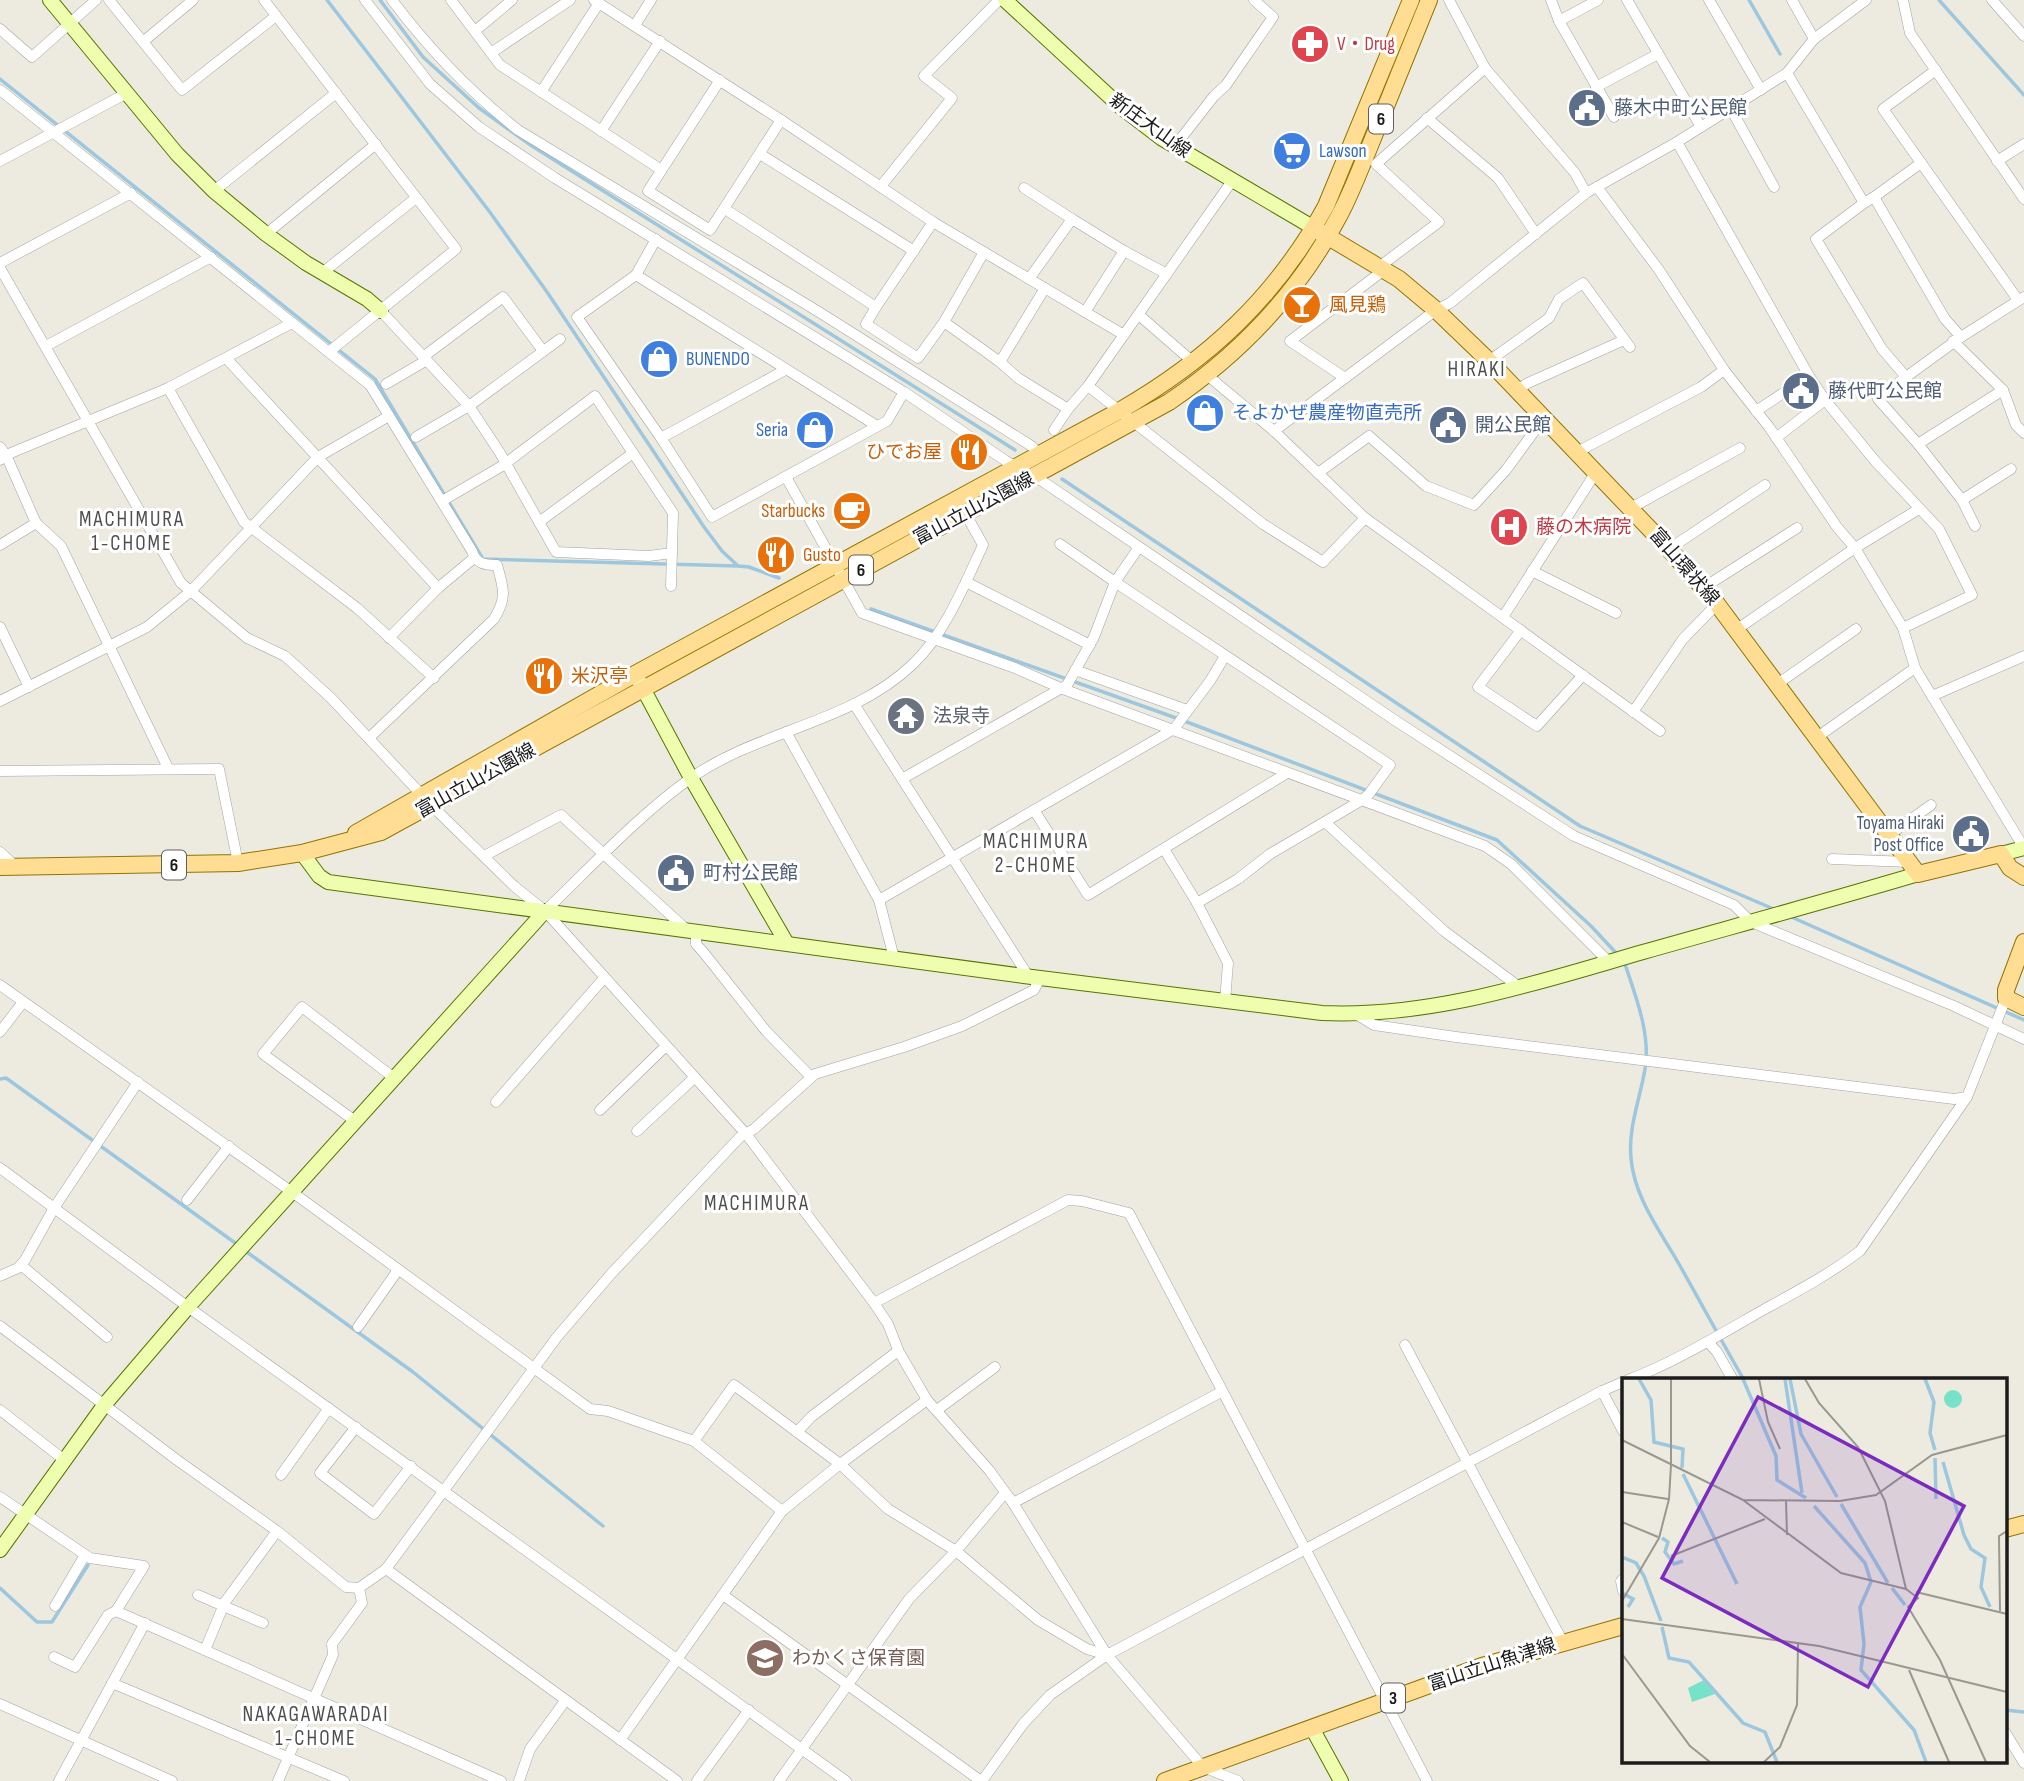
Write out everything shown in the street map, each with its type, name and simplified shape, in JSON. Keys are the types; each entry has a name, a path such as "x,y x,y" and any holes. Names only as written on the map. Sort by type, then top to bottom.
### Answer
{"main road":[{"name":"富山立山公園線","path":"962,506 1035,477 1169,402 1208,375 1247,340 1278,306 1301,277 1321,232 1326,206 1411,0"},
{"name":"富山立山公園線","path":"8,867 238,863 302,853 346,840 427,801 962,506 1017,467 1156,390 1241,321 1347,200 1429,0"},
{"name":"富山環状線","path":"1321,232 1399,279 1436,310 1631,508 1717,604 1914,868"},
{"path":"1914,868 2001,854 2010,868 2024,877"},
{"path":"2024,942 2006,990 2005,1001 2024,1007"},
{"path":"2007,1528 2024,1524"},
{"name":"富山立山魚津線","path":"1165,1781 1193,1774 1482,1666 1622,1626"}],"street":[{"path":"50,0 177,155 214,191 265,234 321,273 367,299 469,405 556,552 649,556 672,553"},
{"path":"0,29 32,57 96,0"},
{"path":"109,0 182,90 276,16"},
{"path":"144,41 193,0"},
{"path":"264,0 457,249 330,351"},
{"path":"365,0 430,83 478,127 555,178 904,392 1035,477 1396,721 1574,836 1734,905 1751,922 1954,1006 2024,1039"},
{"path":"392,0 417,33 457,76 485,104 518,130 819,312 1033,447"},
{"path":"451,0 500,65 660,169"},
{"path":"475,31 512,0"},
{"path":"491,53 570,0"},
{"path":"635,25 651,0"},
{"path":"881,186 952,98 924,76 999,0"},
{"path":"1175,146 1214,96 1226,85 1273,18 1255,0"},
{"path":"1449,0 1485,68 1574,173 1586,193"},
{"path":"1551,0 1559,21 1614,117"},
{"path":"1559,21 1598,0"},
{"path":"1627,0 1701,127"},
{"path":"1709,0 1761,90"},
{"path":"1792,0 1814,39"},
{"path":"1273,431 1436,310 1450,303 1586,193 1677,142 1787,73 1814,39 1866,0"},
{"path":"1903,0 1910,33 2024,199"},
{"path":"1992,0 2024,36"},
{"path":"541,92 596,1 933,222 1124,335"},
{"name":"新庄大山線","path":"1014,3 1122,108 1175,146 1321,232"},
{"path":"601,131 660,41"},
{"path":"1596,86 1658,54"},
{"path":"1345,378 1290,341 1438,222 1376,164 1485,68"},
{"path":"1936,70 1883,109 2021,299 1957,339 1878,399 1962,500 1975,526"},
{"path":"1787,73 1864,203"},
{"path":"720,80 648,191 710,230 781,120"},
{"path":"0,90 370,385 474,558 483,565 498,565 505,589 501,607 494,619 369,738"},
{"path":"0,161 127,93"},
{"path":"214,191 337,93"},
{"path":"1731,109 1773,187"},
{"path":"1427,118 1498,177 1536,234"},
{"path":"1677,142 1809,376 1825,400 1939,529 1972,595 1903,628"},
{"path":"265,234 376,144"},
{"path":"1997,161 2024,144"},
{"path":"760,154 914,251"},
{"path":"1906,377 1882,349 1816,239 1921,163"},
{"path":"1054,430 1139,315 1232,181"},
{"path":"1597,187 1659,271 1724,370 1855,548 1903,628 1915,668 2024,848 2001,854"},
{"path":"1024,188 1167,274"},
{"path":"0,263 131,194"},
{"path":"1874,197 1957,339 2003,390 2016,425 2023,430"},
{"path":"321,273 416,198"},
{"path":"724,209 876,306"},
{"path":"1029,279 1072,219"},
{"path":"933,222 866,324 918,358 944,322 984,253"},
{"path":"656,239 636,275 577,317 712,517 887,421 904,392"},
{"path":"1085,312 1125,251"},
{"path":"46,346 211,257"},
{"path":"0,268 181,583 247,638 285,656 331,698 427,801 514,886 545,911 746,1134 874,1303 888,1324 898,1351 927,1400 972,1450 1013,1503 1107,1655 1193,1774 1238,1781"},
{"path":"636,275 877,426"},
{"path":"1489,361 1549,318 1559,299 1583,283 1627,344 1528,383 1517,390"},
{"path":"1000,362 1045,288"},
{"path":"386,384 425,358 503,297 543,351"},
{"path":"1139,315 1193,362"},
{"path":"944,322 1018,377 1068,409"},
{"path":"168,768 61,546 36,523 2,454 168,388 292,323"},
{"path":"416,437 469,405 560,339"},
{"path":"226,358 438,589"},
{"path":"661,438 785,370"},
{"path":"1577,452 1701,387 1724,370"},
{"path":"1208,375 1273,431 1365,518 1660,732"},
{"path":"1756,411 1809,376"},
{"path":"1088,386 1263,524 1323,562 1365,518"},
{"path":"168,388 244,522 357,608 434,678"},
{"path":"1918,444 2003,390"},
{"path":"442,501 502,466 595,396 673,513 671,586"},
{"path":"1776,438 1825,400"},
{"path":"0,701 147,627 191,591 317,457 390,416"},
{"path":"1318,473 1369,436 1426,486 1474,505 1506,470 1544,418"},
{"path":"1631,508 1740,448"},
{"path":"539,522 633,453"},
{"path":"1962,500 2011,469"},
{"path":"1503,617 1596,472"},
{"path":"786,477 862,613 1485,846 1511,864 1609,962"},
{"path":"1669,549 1765,485"},
{"path":"0,1550 105,1404 188,1307 545,911 691,778 733,753 854,704 894,681 915,663 932,640 966,582 983,545 962,506"},
{"path":"1736,630 1855,548 1919,509"},
{"path":"0,545 36,523"},
{"path":"1703,588 1797,528"},
{"path":"1060,544 1390,765 1370,794 1362,800 1270,854 1238,879 1197,904"},
{"path":"902,779 1063,689 1090,645 1115,582 1139,547"},
{"path":"389,638 474,558"},
{"path":"1532,571 1616,613"},
{"path":"966,582 1090,645"},
{"path":"1633,712 1683,639 1717,604"},
{"path":"0,627 29,687"},
{"path":"1776,685 1856,629"},
{"path":"1521,630 1478,687 1537,726 1583,675"},
{"path":"879,900 1174,729 1225,656"},
{"path":"1932,696 2024,656"},
{"path":"1816,738 1915,668"},
{"path":"1075,670 1187,710"},
{"path":"639,682 786,942"},
{"path":"854,704 877,744 1025,971 1024,976"},
{"path":"786,732 879,900 894,958"},
{"path":"0,771 219,769 238,863"},
{"path":"1034,810 1088,895 1287,773"},
{"path":"1889,835 1931,805"},
{"path":"484,856 561,816 692,931 696,944 766,1031 811,1077"},
{"path":"1326,822 1444,931 1518,986"},
{"path":"1164,849 1228,963 1225,1001"},
{"path":"0,852 8,867"},
{"path":"302,853 319,876 328,882 1024,976 1322,1013 1356,1014 1431,1007 1518,986 1808,906 1914,868"},
{"path":"1832,859 1914,868"},
{"path":"496,1102 604,978"},
{"path":"0,1326 276,1531 346,1587 359,1588 386,1569 533,1369 611,1274 740,1137 811,1077 962,1026 1034,990 1040,978"},
{"path":"0,985 229,1146 590,1409 608,1411 694,1441 782,1511"},
{"path":"1632,1378 1708,1342 1839,1267 1860,1251 1967,1097 2005,1001"},
{"path":"0,1032 23,1002"},
{"path":"355,1121 263,1054 302,1007 394,1078"},
{"path":"1356,1014 1374,1025 1456,1037 1954,1099 1967,1097"},
{"path":"600,1110 666,1046"},
{"path":"637,1131 694,1078"},
{"path":"0,1276 20,1265 54,1208 138,1082"},
{"path":"187,1200 229,1146"},
{"path":"0,1168 188,1307 846,1781"},
{"path":"874,1303 1068,1200 1129,1213 1427,1781"},
{"path":"20,1265 107,1337"},
{"path":"358,1327 398,1270"},
{"path":"1708,1342 1732,1378"},
{"path":"1405,1345 1563,1642"},
{"path":"797,1432 811,1416 898,1351"},
{"path":"937,1410 995,1367"},
{"path":"723,1595 982,1781 1023,1724 1050,1695 1107,1655 1466,1462 1622,1382"},
{"path":"694,1441 734,1385 840,1464 888,1508 956,1550 1038,1620 1087,1649 1107,1655"},
{"path":"1602,1391 1622,1429"},
{"path":"1013,1503 1221,1392"},
{"path":"620,1740 782,1511 927,1400"},
{"path":"281,1475 329,1408"},
{"path":"0,1410 63,1459"},
{"path":"356,1427 320,1473 374,1514 411,1466"},
{"path":"779,1781 909,1600 1005,1493"},
{"path":"0,1497 90,1559 144,1566 116,1611 108,1615 75,1667 54,1657"},
{"path":"205,1650 223,1606 276,1531"},
{"path":"55,1606 85,1555"},
{"path":"386,1569 677,1781"},
{"path":"278,1781 332,1655 332,1644 362,1603 359,1588"},
{"path":"198,1595 263,1623"},
{"path":"116,1611 501,1781"},
{"path":"60,1781 145,1623"},
{"path":"112,1683 344,1781"},
{"path":"519,1781 530,1749 565,1701"},
{"path":"0,1704 172,1781"},
{"path":"697,1781 749,1710"},
{"path":"1312,1728 1341,1781"},
{"path":"2007,1735 2024,1763"}],"waterway":[{"path":"327,0 489,211 547,292 704,527 722,551 737,565"},
{"path":"380,0 423,57 479,108 532,146 1015,450"},
{"path":"1749,0 1780,54"},
{"path":"1939,0 2024,95"},
{"path":"0,79 375,379 483,559 738,566 749,567 779,578"},
{"path":"1062,479 1580,826 1776,910"},
{"path":"871,609 1179,719 1497,840 1591,926 1618,955"},
{"path":"1789,916 2024,1020"},
{"path":"1624,961 1641,1014 1646,1042 1645,1069 1633,1125 1633,1172 1642,1200 1743,1378"},
{"path":"0,1079 6,1078 238,1245"},
{"path":"244,1250 413,1372 603,1526"},
{"path":"0,1588 37,1622 52,1622 88,1565"},
{"path":"2007,1710 2024,1712"}],"place":[{"name":"V・Drug","path":"1310,44"},
{"name":"藤木中町公民館","path":"1587,108"},
{"name":"Lawson","path":"1292,151"},
{"name":"風見鶏","path":"1302,305"},
{"name":"BUNENDO","path":"659,359"},
{"name":"藤代町公民館","path":"1801,391"},
{"name":"そよかぜ農産物直売所","path":"1205,413"},
{"name":"開公民館","path":"1448,425"},
{"name":"Seria","path":"815,430"},
{"name":"ひでお屋","path":"969,452"},
{"name":"Starbucks","path":"852,511"},
{"name":"藤の木病院","path":"1509,527"},
{"name":"Gusto","path":"776,555"},
{"name":"米沢亭","path":"544,676"},
{"name":"法泉寺","path":"906,716"},
{"name":"Toyama Hiraki Post Office","path":"1971,834"},
{"name":"町村公民館","path":"676,873"},
{"name":"わかくさ保育園","path":"765,1658"}],"district":[{"name":"HIRAKI","path":"1477,369"},
{"name":"MACHIMURA 1-CHOME","path":"132,531"},
{"name":"MACHIMURA 2-CHOME","path":"1036,853"},
{"name":"MACHIMURA","path":"757,1203"},
{"name":"NAKAGAWARADAI 1-CHOME","path":"316,1726"}]}
